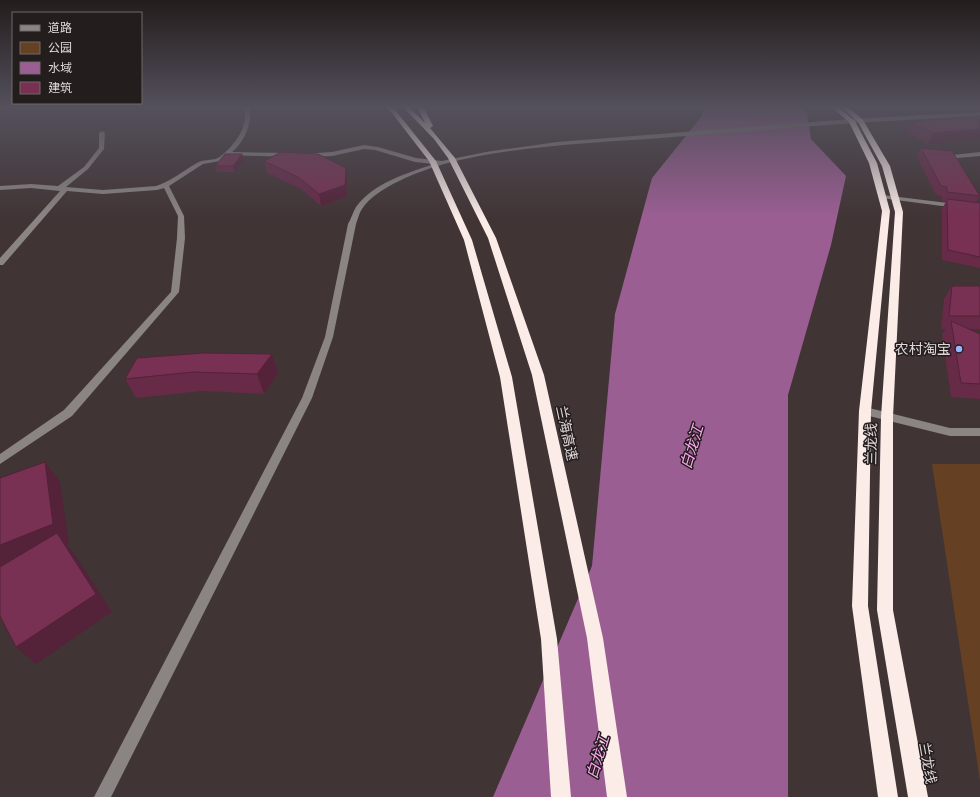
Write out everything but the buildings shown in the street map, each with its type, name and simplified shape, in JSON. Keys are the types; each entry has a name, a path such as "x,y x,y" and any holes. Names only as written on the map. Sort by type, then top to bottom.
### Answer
{"highway":[{"path":"418,143 432,161 468,240 506,377 549,640 561,797"},
{"name":"兰海高速","path":"440,143 451,158 492,238 538,375 595,638 617,797"},
{"name":"兰龙线","path":"865,143 889,198 899,212 887,416 885,610 918,797"},
{"name":"兰龙线","path":"888,797 860,606 865,411 886,211 889,198"}],"street":[{"path":"0,264 62,189 86,168 102,148 102,143"},
{"path":"0,188 31,186 103,192 157,188 166,186 201,163 218,160 234,148 237,143"},
{"path":"102,797 307,398 329,337 352,224 359,208 371,196 389,184 442,163 524,147 570,143"},
{"path":"226,154 311,156 370,148 384,150 415,160 442,163"},
{"path":"961,171 953,157 980,154"},
{"path":"0,460 68,413 175,292 181,238 181,216 166,186"},
{"path":"889,198 980,207"},
{"path":"976,199 980,207"},
{"path":"865,411 950,432 980,432"}],"green space":[{"path":"932,464 980,464 980,781"}],"water":[{"name":"白龙江","path":"680,143 815,143 846,176 831,245 788,395 788,797 493,797 592,566 615,314 652,178"}],"place":[{"name":"农村淘宝","path":"959,349"}]}
